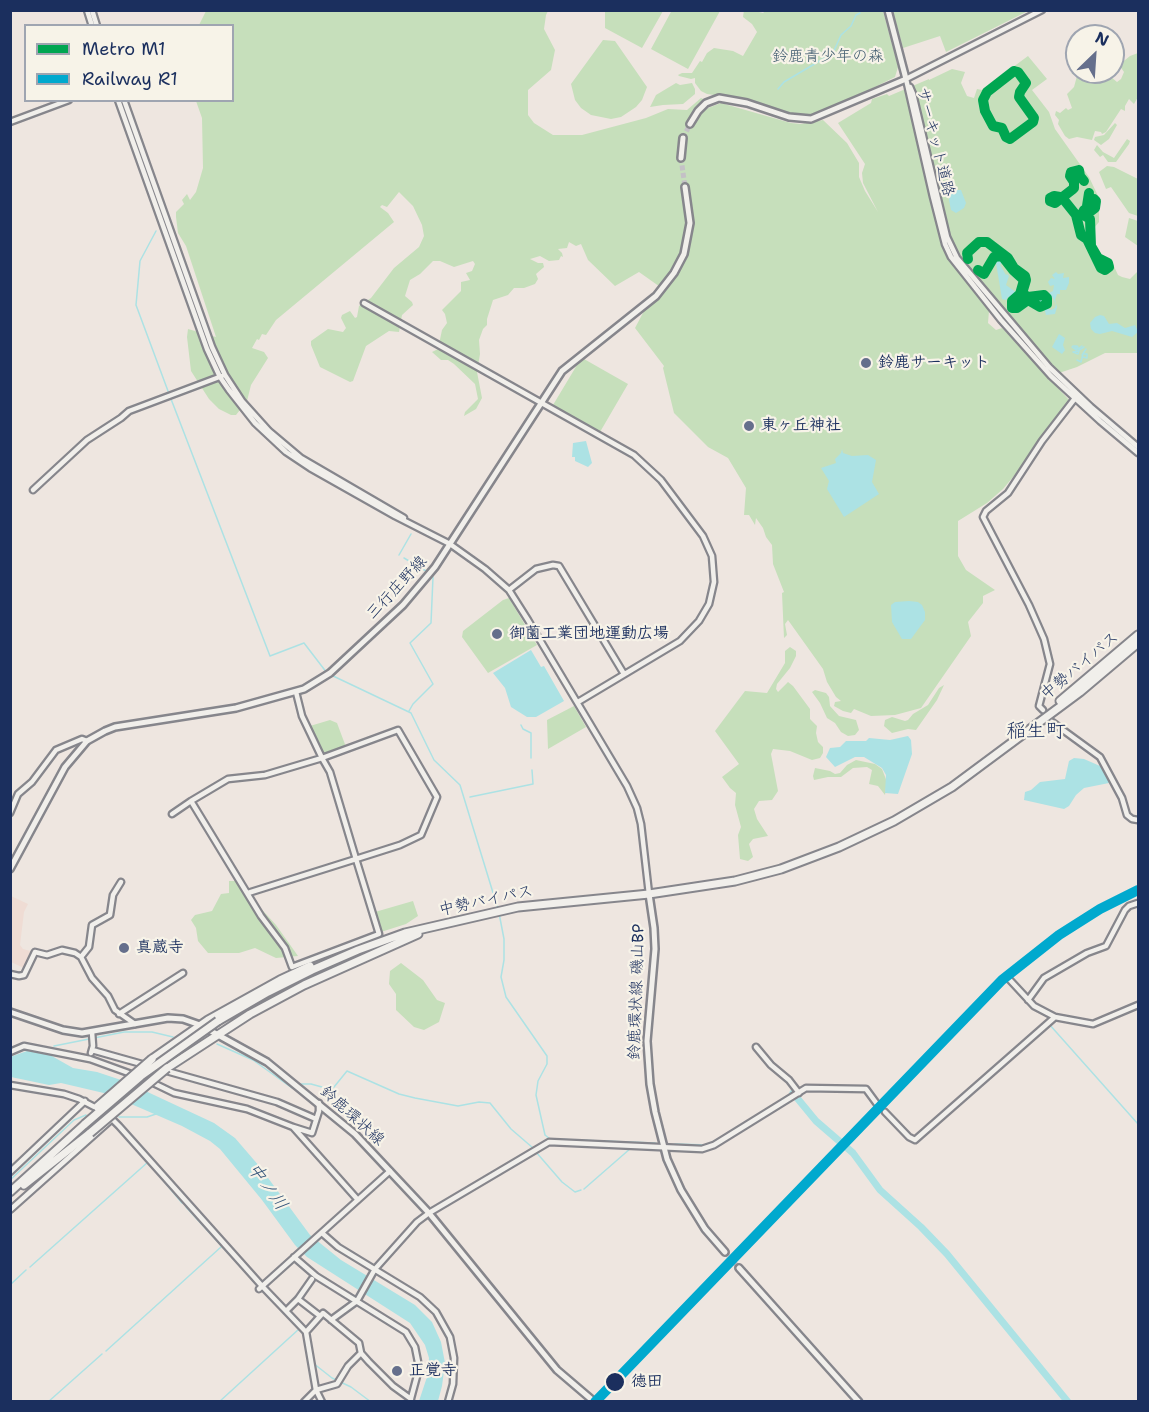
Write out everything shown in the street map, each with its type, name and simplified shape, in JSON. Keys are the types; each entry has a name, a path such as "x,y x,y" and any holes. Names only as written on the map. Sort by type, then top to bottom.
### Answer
{"highway":[{"name":"中勢バイパス","path":"1012,742 1138,633"},
{"name":"中勢バイパス","path":"311,968 405,933 490,912 716,884 781,869 839,847 894,821 952,787 1080,692 1138,643"},
{"path":"10,1193 69,1151 167,1068 228,1027 304,985 412,936 457,920"},
{"path":"10,1193 75,1127 138,1071 208,1020 271,985 311,968"},
{"path":"28,1175 120,1094 176,1049 245,1005 311,968"}],"main road":[{"path":"690,124 706,103 719,98 747,103 789,117 811,118 906,79 888,10"},
{"path":"681,158 680,148 683,138"},
{"name":"三行庄野線","path":"11,869 65,767 87,741 116,727 236,708 296,692 328,674 403,605 435,567 566,367 656,296 674,273 684,254 690,223 685,188"},
{"name":"鈴鹿環状線 磯山BP","path":"649,894 655,949 648,1030 648,1060 653,1103 667,1159 692,1209 724,1252"},
{"name":"鈴鹿環状線","path":"10,1012 63,1030 92,1036 135,1025 177,1018 188,1020 267,1062 355,1134 429,1213 557,1370 591,1400"},
{"path":"739,1268 859,1401"}],"street":[{"path":"906,79 1042,10"},
{"name":"サーキット道路","path":"906,79 933,197 948,250 960,269 1012,333 1076,397 1138,453"},
{"path":"10,122 64,102"},
{"path":"119,102 207,349 223,376 259,421 290,449 419,528 450,544 485,569 509,590 578,702 634,800 643,835 649,894"},
{"path":"125,102 223,376"},
{"path":"364,303 625,450 652,470 693,520 710,549 714,567 713,589 709,604 699,621 680,640 578,702"},
{"path":"33,490 82,444 129,411 223,376"},
{"path":"1043,710 1039,706 1050,664 1044,639 983,517 986,511 1008,493 1042,441 1076,397"},
{"name":"サーキット道路","path":"1076,397 1138,447"},
{"path":"509,590 536,569 559,566 624,674"},
{"path":"191,801 261,916 285,948 292,967 379,934 330,772 302,717 296,692"},
{"path":"1052,722 1100,757 1122,798 1127,815 1138,820"},
{"path":"172,814 228,779 258,777 322,758 398,730 437,797 421,835 400,845 248,893"},
{"path":"10,813 18,794 32,782 57,750 81,739 87,741"},
{"path":"81,957 90,947 92,925 111,913 113,895 121,882"},
{"path":"1028,1000 1044,978 1087,953 1106,946 1125,910 1138,903"},
{"path":"10,974 24,975 35,952 47,955 62,950 73,952 81,957 88,973 108,996 110,1003 119,1014 135,1025"},
{"path":"119,1014 183,973"},
{"path":"1009,979 1034,1006 1055,1017 1093,1024 1138,1005"},
{"path":"885,1112 909,1137 915,1140 1055,1017"},
{"path":"90,1059 92,1036"},
{"path":"10,1052 24,1046 90,1059 145,1079 174,1093 247,1109 312,1133 318,1103"},
{"path":"756,1047 799,1093"},
{"path":"92,1050 277,1102 316,1119"},
{"path":"10,1085 64,1094 85,1101 112,1119 261,1288 306,1332 316,1390 322,1401"},
{"path":"331,1320 357,1301 375,1270 417,1222 549,1142 708,1148 806,1088 866,1089 878,1104"},
{"path":"10,1172 85,1101"},
{"path":"10,1210 112,1119"},
{"path":"293,1126 358,1200"},
{"path":"261,1288 390,1171"},
{"path":"322,1233 338,1247 420,1297 440,1318 450,1337 454,1358 453,1384 448,1401"},
{"path":"294,1257 316,1276 399,1326 410,1338 418,1362 417,1376 410,1400 361,1353 359,1343 323,1313 306,1332"},
{"path":"286,1311 312,1280"},
{"path":"298,1299 320,1316"},
{"path":"304,1401 316,1390 339,1381 348,1366 361,1353"}],"shaded area":[{"path":"11,896 28,904 24,912 20,945 23,949 34,952 26,969 11,962"}],"green space":[{"path":"605,10 663,11 642,48 605,28"},
{"path":"672,10 720,11 688,69 651,49"},
{"name":"鈴鹿青少年の森","path":"744,10 763,13 766,10 883,11 898,67 895,77 825,112 799,117 736,98 707,94 701,91 695,83 695,78 678,75 692,73 707,53 714,48 733,51 743,56 757,32 752,24 743,17"},
{"name":"鈴鹿青少年の森","path":"893,10 1028,11 946,52 940,36 903,48"},
{"name":"鈴鹿サーキット","path":"206,11 548,11 544,29 555,50 551,70 528,90 528,115 534,123 553,135 582,135 646,118 668,109 687,110 701,98 705,100 694,112 700,114 721,103 791,123 801,124 823,120 847,143 859,163 859,177 878,212 863,183 862,173 865,164 838,123 871,103 872,99 887,94 889,96 952,69 965,72 961,83 967,96 974,98 977,89 982,90 1028,56 1047,79 1032,90 1049,112 1055,129 1089,177 1099,198 1099,222 1094,228 1093,245 1097,255 1112,262 1118,275 1122,277 1130,279 1138,271 1138,353 1105,353 1059,373 982,286 974,288 973,291 989,311 988,323 996,330 1002,328 1070,401 1003,489 987,503 958,521 958,556 966,570 995,590 983,596 983,603 968,622 971,636 921,708 895,715 871,716 854,709 851,713 843,711 834,706 835,702 841,701 827,682 823,669 788,620 785,624 787,635 784,638 782,593 784,592 773,564 772,545 756,518 755,525 749,515 744,515 746,488 728,458 708,447 674,413 664,366 635,328 644,311 663,289 639,272 615,286 588,260 581,244 576,246 569,242 567,248 558,249 563,257 561,256 559,260 549,261 540,256 530,259 543,263 544,267 536,274 538,279 535,284 524,288 514,288 508,295 493,300 487,325 479,340 480,354 477,372 482,398 476,409 464,416 478,399 475,384 454,364 448,360 441,360 432,352 438,349 442,330 447,323 442,310 461,291 461,282 470,280 466,273 472,271 475,264 473,261 454,267 440,261 433,261 410,280 405,296 413,305 402,315 399,332 389,331 366,346 353,381 350,382 320,367 311,341 328,329 343,332 346,328 341,318 342,315 350,311 355,318 357,317 359,306 371,298 394,268 419,247 424,236 422,225 413,206 399,192 387,207 382,205 380,207 394,222 276,320 266,335 262,334 259,340 257,339 252,348 264,352 268,358 251,385 247,401 236,415 219,409 209,399 191,371 188,329 216,337 186,246 178,233 176,212 184,204 182,200 187,194 190,200 196,192 203,168 202,118 196,102 234,102 234,24 200,24"},
{"path":"603,40 615,41 647,87 642,100 636,107 621,117 611,119 591,115 581,108 575,100 571,84"},
{"path":"1138,53 1138,97 1134,104 1129,99 1125,111 1121,109 1106,132 1102,134 1095,131 1092,140 1077,137 1069,139 1065,136 1055,115 1056,111 1060,113 1066,108 1068,110 1072,108 1067,94 1075,84 1125,84 1125,60"},
{"path":"676,83 680,85 692,83 695,94 683,104 650,107 656,95"},
{"path":"1115,123 1117,125 1109,139 1101,145 1094,140 1095,137 1104,135"},
{"path":"1127,139 1130,141 1129,144 1116,162 1108,162 1103,155 1100,157 1094,150 1097,145 1103,152 1114,158"},
{"path":"1107,166 1138,179 1138,216 1129,213 1111,187 1106,189 1099,172"},
{"path":"1129,218 1138,221 1138,246 1125,237"},
{"path":"584,359 628,384 600,432 553,405 577,365"},
{"name":"御薗工業団地運動広場","path":"509,598 537,645 488,673 462,637 463,631 503,600"},
{"path":"790,647 796,651 796,656 776,689 778,692 788,682 810,709 810,719 817,726 818,742 823,747 823,753 820,758 812,760 790,751 773,749 771,754 778,791 772,800 759,801 754,809 757,819 768,836 753,839 749,844 753,857 748,861 740,859 738,835 741,827 735,805 736,793 722,777 739,764 715,731 745,691 767,693 785,663 785,651"},
{"path":"944,685 937,700 916,730 908,729 892,733 884,726 885,720 892,717 908,720 928,705 939,688"},
{"path":"815,690 826,693 830,706 839,716 856,720 859,730 855,735 848,736 841,732 835,723 827,718 812,692"},
{"path":"574,706 586,727 548,749 547,720"},
{"path":"330,720 337,723 346,747 327,754 322,752 310,726"},
{"path":"856,760 875,764 882,769 887,782 885,795 878,786 869,784 872,770 867,767 853,768 841,777 814,780 815,768 835,774 840,773"},
{"path":"229,881 236,881 276,925 298,956 276,958 255,948 239,953 208,953 198,941 196,928 191,920 195,915 212,911 221,894 229,893"},
{"path":"413,901 418,916 406,924 381,932 375,912"},
{"path":"401,963 423,980 437,1000 445,1003 439,1022 424,1030 414,1027 396,1010 396,994 389,984 390,971"}],"water":[{"path":"954,190 961,190 966,203 964,208 956,213 951,210 949,200"},
{"path":"998,260 1002,263 1000,265 1006,275 1009,276 1006,285 1017,293 1006,300 1002,299 996,263"},
{"path":"1056,272 1064,273 1063,278 1069,277 1069,283 1066,290 1060,290 1060,294 1057,294 1055,314 1046,315 1044,307 1037,299 1042,300 1046,308 1051,310 1055,308 1053,298 1047,294 1053,291 1054,285 1050,286 1048,282 1051,278 1055,279 1052,275"},
{"path":"1100,315 1104,316 1109,324 1117,323 1125,328 1135,325 1138,332 1132,337 1112,331 1095,333 1090,323"},
{"path":"1059,334 1065,338 1063,345 1065,350 1062,354 1052,347"},
{"path":"586,441 592,463 588,467 575,461 575,457 572,457 573,443"},
{"path":"842,449 843,453 852,456 868,455 876,460 872,482 879,494 844,517 827,489 829,481 821,468 836,463 835,459"},
{"path":"909,601 922,605 925,620 911,639 902,639 892,622 891,605 895,602"},
{"path":"531,650 541,667 544,666 564,701 536,717 527,717 511,707 505,688 493,673"},
{"path":"908,736 911,740 912,754 898,794 885,793 886,775 882,768 864,757 855,757 835,767 826,757 830,748 840,747 846,741 866,741 869,738 890,740"},
{"path":"1074,758 1084,759 1100,766 1107,775 1109,783 1084,788 1064,809 1024,800 1025,792 1040,782 1065,779 1069,761"},
{"name":"中ノ川","path":"27,1051 50,1055 73,1068 97,1072 124,1081 214,1123 235,1138 260,1167 310,1235 341,1260 415,1305 432,1322 441,1342 445,1363 438,1401 419,1401 427,1377 429,1358 425,1345 410,1323 307,1257 295,1245 220,1149 182,1126 108,1094 61,1083 49,1085 11,1077 10,1057"}],"waterway":[{"path":"866,11 880,11"},
{"path":"778,89 784,82 833,53 841,35 860,13"},
{"path":"156,231 140,261 136,305 168,391"},
{"path":"1076,349 1077,349 1077,347 1076,346 1073,346 1072,347 1076,350 1077,349 1077,348 1078,347 1077,346 1075,346 1075,348 1076,349 1078,349 1082,346"},
{"path":"1079,350 1084,347"},
{"path":"1082,355 1086,349"},
{"path":"1078,351 1073,352 1078,354 1079,351"},
{"path":"1077,360 1081,362 1083,354 1087,354 1087,358 1083,357"},
{"path":"171,399 270,656 304,643 327,673"},
{"path":"399,555 411,534"},
{"path":"404,558 426,571"},
{"path":"409,711 433,684 410,643 431,623 433,577"},
{"path":"331,675 411,713 434,760 460,785 498,909"},
{"path":"521,725 523,729 531,733 531,758"},
{"path":"470,797 533,784 532,770"},
{"path":"499,913 504,939 501,977 506,997 547,1056 547,1064 538,1081 536,1095 545,1135 550,1139 655,1143"},
{"path":"1049,1024 1138,1124"},
{"path":"54,1046 124,1032 152,1032 173,1037"},
{"path":"217,1044 253,1060 292,1088"},
{"path":"301,1084 329,1089 334,1087 347,1071 399,1094 415,1098 458,1106 479,1102 490,1103 511,1129 533,1148"},
{"path":"675,1144 708,1145 793,1093"},
{"path":"793,1093 816,1121 853,1153 880,1190 947,1254 1068,1402"},
{"path":"119,1117 147,1117 156,1114"},
{"path":"10,1180 74,1120 86,1115"},
{"path":"584,1189 631,1148"},
{"path":"703,1151 710,1149"},
{"path":"536,1152 562,1182 575,1192 581,1190"},
{"path":"30,1267 148,1162 182,1203"},
{"path":"186,1207 258,1286"},
{"path":"106,1351 221,1247"},
{"path":"10,1285 26,1270"},
{"path":"261,1289 299,1329"},
{"path":"219,1402 299,1329 304,1335 309,1362"},
{"path":"48,1402 102,1354"},
{"path":"313,1363 332,1378 351,1387 371,1402"}],"tunnel":[{"path":"683,138 690,124"},
{"path":"681,158 685,187"},
{"path":"725,1252 739,1268"}],"metro line":[{"name":"M1","path":"1014,71 1018,72 1026,83 1019,97 1034,118 1033,122 1010,139 1006,137 1002,128 993,126 985,111 983,100 987,92 1014,71"},
{"name":"M1","path":"1084,181 1079,170 1071,172 1074,188 1073,189 1055,203 1050,201 1050,198 1054,196 1060,197 1063,199 1064,200 1076,215 1081,235 1087,239 1101,268 1105,270 1109,267 1108,263 1098,258 1091,246 1090,219 1082,214 1084,210 1091,211 1095,208 1094,199 1091,208 1087,206 1089,193"},
{"name":"M1","path":"968,259 967,253 979,242 987,242 1008,258 1014,268 1025,276 1023,294 1028,297 1044,295 1047,298 1047,304 1040,307 1028,300 1017,308 1012,308 1012,301 1020,294 1024,280 1002,256 994,257 984,274 978,270"}],"rail line":[{"name":"R1","path":"595,1402 1002,980 1059,935 1100,909 1138,890"}],"place":[{"name":"鈴鹿サーキット","path":"866,363"},
{"name":"東ヶ丘神社","path":"749,426"},
{"name":"御薗工業団地運動広場","path":"497,634"},
{"name":"真蔵寺","path":"124,948"},
{"name":"正覚寺","path":"397,1371"},
{"name":"徳田","path":"615,1382"}],"district":[{"name":"稲生町","path":"1036,732"}]}
